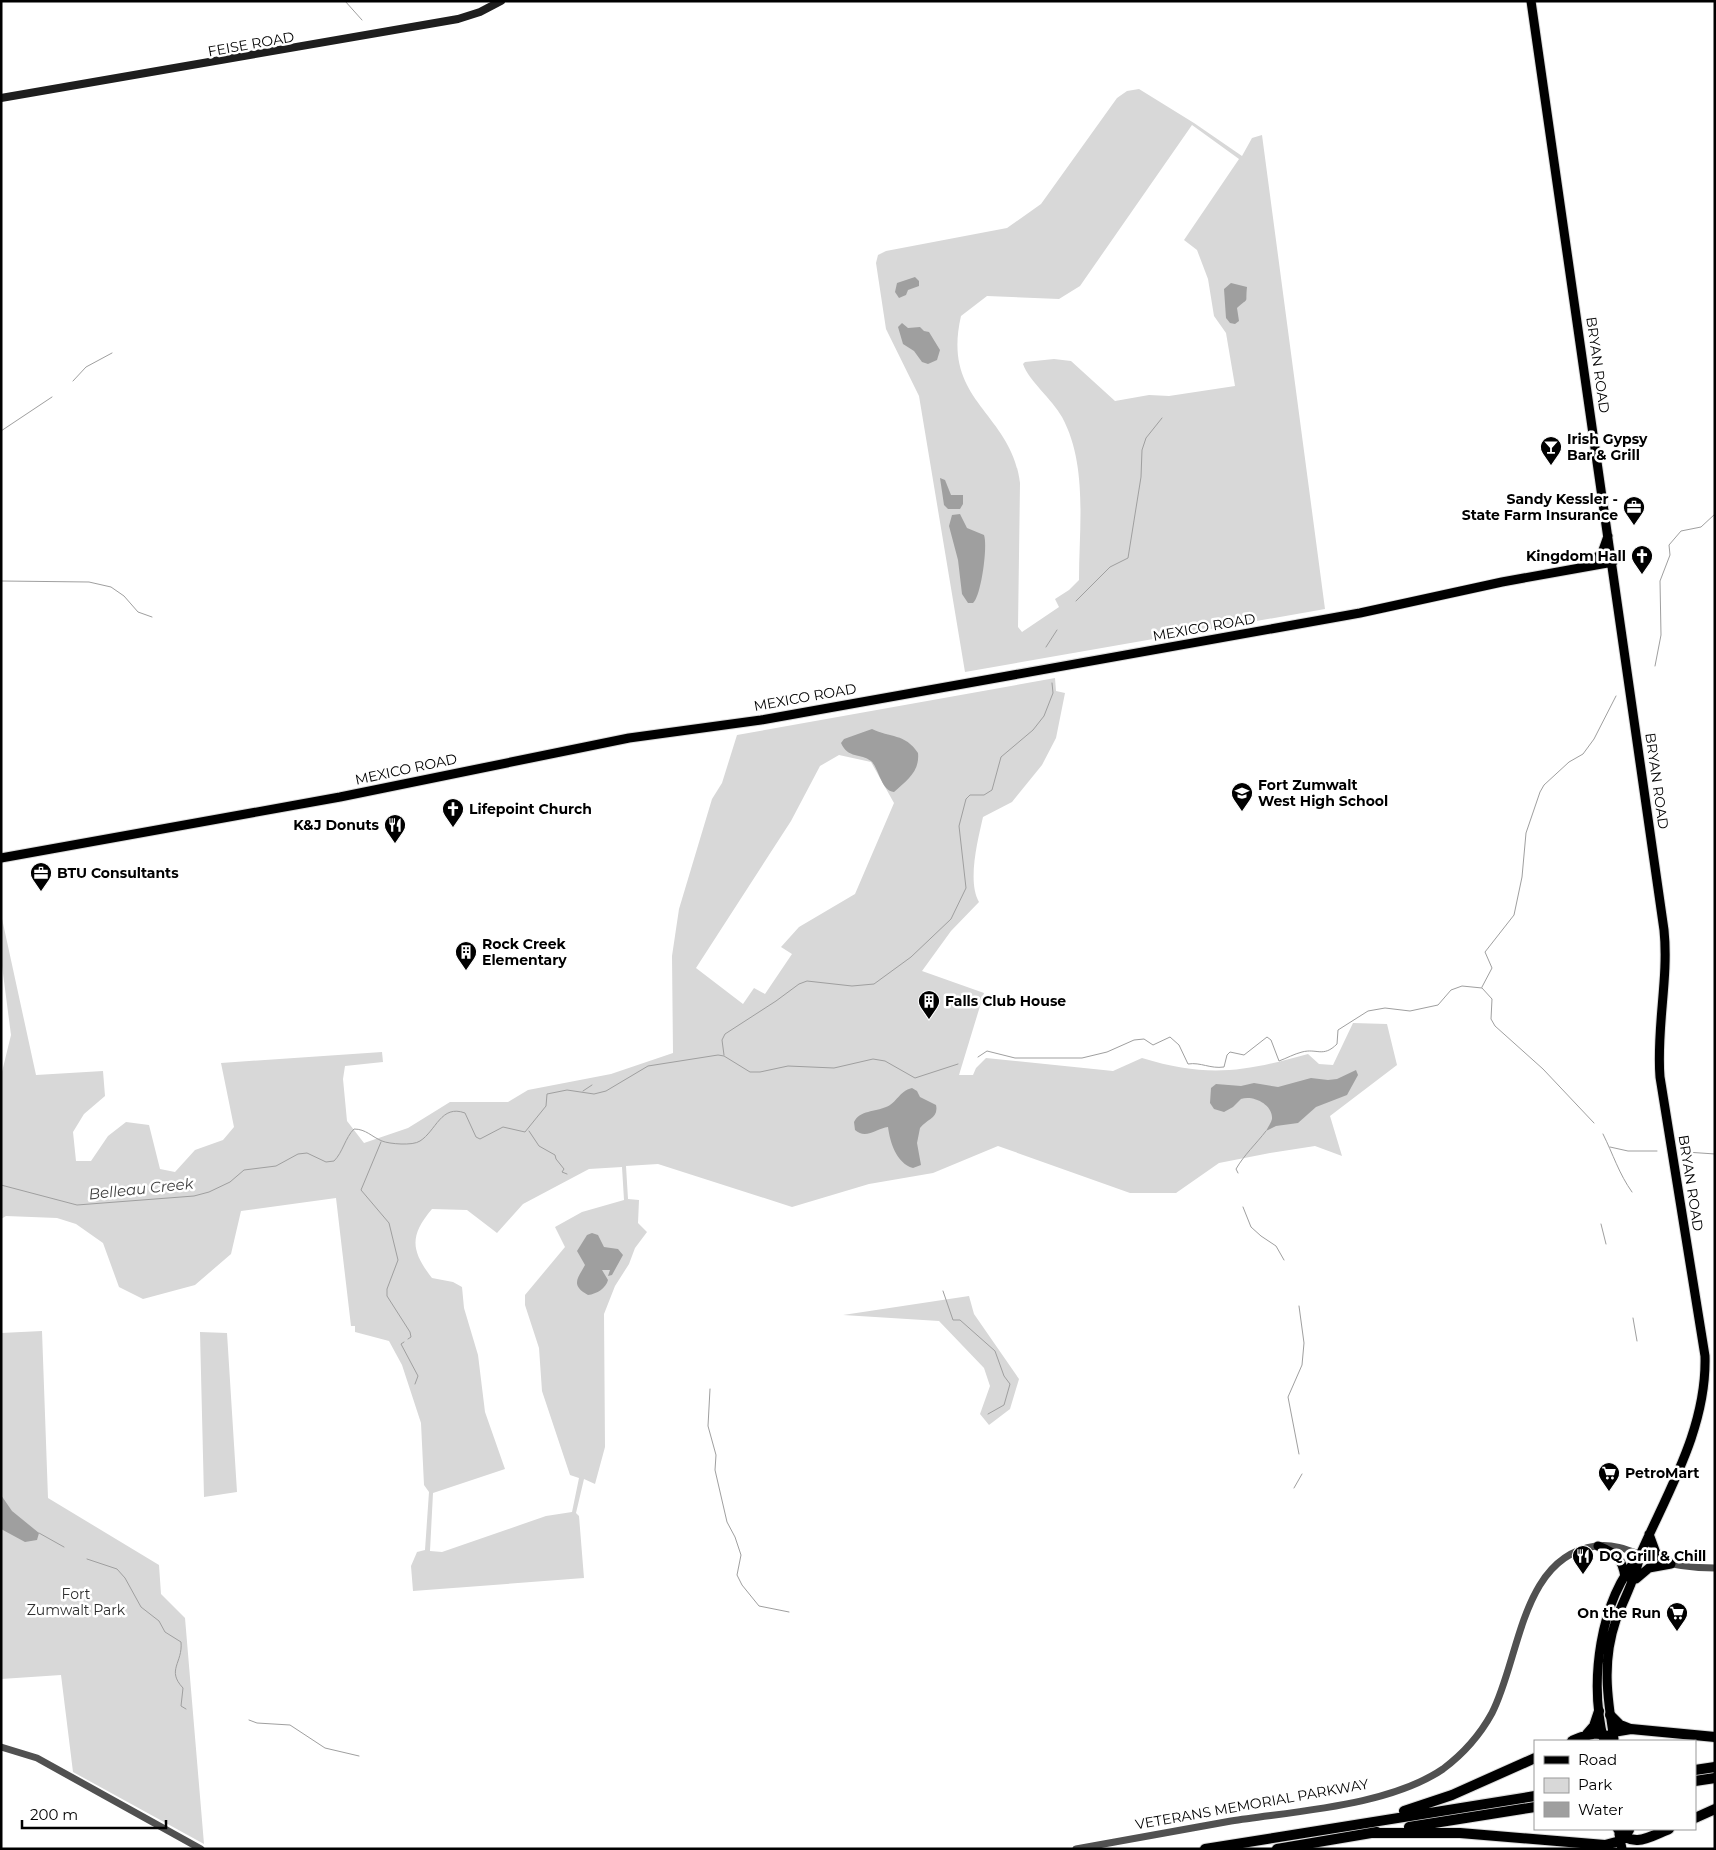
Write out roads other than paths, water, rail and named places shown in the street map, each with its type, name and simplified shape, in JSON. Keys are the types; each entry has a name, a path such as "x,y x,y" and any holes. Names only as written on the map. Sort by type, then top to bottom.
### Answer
{"highway":[{"path":"1574,1740 1587,1734 1594,1726 1599,1711"},
{"path":"1610,1714 1620,1725 1630,1729 1715,1737"},
{"path":"1587,1734 1608,1738 1630,1729"},
{"path":"1376,1821 1445,1798 1534,1758"},
{"path":"1696,1770 1715,1767"},
{"path":"1696,1781 1715,1778"},
{"path":"1205,1849 1534,1796"},
{"path":"1277,1849 1534,1807"},
{"path":"1696,1818 1715,1809"},
{"path":"1372,1833 1460,1833 1606,1847 1626,1838 1643,1840 1667,1830"}],"main road":[{"name":"FEISE ROAD","path":"1,98 458,19 480,12 501,1"},
{"name":"BRYAN ROAD","path":"1531,1 1613,562 1666,946 1666,978 1659,1050 1660,1077 1705,1356 1704,1385 1699,1418 1687,1451 1640,1555 1638,1570 1615,1623 1607,1658 1606,1684 1610,1714 1608,1738"},
{"path":"1582,568 1602,553 1608,536"},
{"name":"MEXICO ROAD","path":"1,858 340,797 661,733 761,720 1352,615 1502,582 1613,562"},
{"path":"1649,1534 1656,1553 1671,1564"},
{"path":"1598,1546 1617,1555 1623,1566 1625,1577"},
{"name":"BRYAN ROAD","path":"1608,1738 1599,1711 1598,1668 1603,1634 1611,1609 1629,1567 1640,1555"},
{"path":"1632,1584 1645,1570 1660,1564 1671,1564"}],"street":[{"name":"VETERANS MEMORIAL PARKWAY","path":"1076,1849 1352,1802 1401,1789 1434,1774 1469,1746 1492,1713 1534,1594 1541,1581 1553,1567 1567,1556 1582,1549 1598,1546 1618,1547 1671,1564 1715,1568"},
{"path":"1,1747 37,1758 201,1849"}],"water":[{"path":"915,277 919,281 919,286 908,290 906,295 899,298 895,292 897,283"},
{"path":"1231,283 1247,287 1246,300 1237,308 1239,321 1235,324 1230,323 1226,318 1224,289"},
{"path":"902,323 908,328 920,327 924,331 929,332 940,350 937,360 928,364 922,362 914,351 903,344 898,327"},
{"path":"940,478 945,480 951,495 963,495 963,504 960,509 948,509 944,505"},
{"path":"960,514 967,528 984,535 985,541 981,582 973,603 968,603 962,594 958,560 949,526 952,515"},
{"path":"872,729 908,742 918,753 917,766 914,771 894,792 890,791 883,784 871,761 851,754 841,743 844,739"},
{"path":"1356,1070 1358,1075 1347,1095 1316,1107 1298,1123 1276,1126 1266,1131 1272,1119 1269,1109 1262,1102 1251,1098 1241,1099 1224,1112 1214,1109 1210,1103 1211,1088 1216,1084 1241,1086 1254,1083 1278,1087 1311,1078 1337,1079"},
{"path":"912,1088 917,1091 920,1097 936,1105 934,1116 920,1128 917,1143 921,1165 913,1168 902,1162 898,1157 890,1139 888,1127 863,1134 855,1130 854,1122 864,1113 890,1105 904,1092"},
{"path":"592,1233 598,1235 604,1247 618,1249 623,1255 612,1275 608,1276 610,1270 602,1270 608,1280 605,1286 598,1292 588,1295 577,1284 578,1277 585,1265 577,1251 587,1235"},
{"path":"1,1495 12,1511 39,1533 37,1540 25,1542 1,1529"}],"waterway":[{"path":"345,1 362,20"},
{"path":"73,381 86,367 112,353"},
{"path":"1,431 52,397"},
{"path":"1076,601 1110,567 1128,558 1141,477 1142,450 1146,438 1162,418"},
{"name":"Belleau Creek","path":"1655,666 1661,635 1660,581 1670,555 1669,545 1681,531 1701,527 1715,514"},
{"path":"1,581 89,582 111,587 124,596 138,612 152,617"},
{"path":"1046,647 1057,630"},
{"path":"724,1055 722,1040 725,1034 799,984 807,981 852,986 874,984 911,957 951,919 966,888 959,826 966,799 970,795 984,795 992,790 1001,757 1033,730 1044,716 1053,693 1052,683"},
{"name":"Belleau Creek","path":"1482,987 1492,968 1485,952 1514,915 1522,877 1526,833 1540,792 1544,785 1569,762 1583,754 1594,739 1616,696"},
{"name":"Belleau Creek","path":"978,1057 987,1051 1015,1058 1082,1058 1107,1052 1134,1040 1144,1039 1153,1045 1170,1037 1179,1045 1188,1064 1224,1067 1227,1055 1230,1052 1244,1055 1267,1037 1271,1040 1279,1061 1302,1052 1328,1051 1337,1044 1338,1030 1368,1011 1385,1008 1410,1011 1438,1005 1451,990 1462,986 1482,988"},
{"path":"1482,988 1492,999 1491,1019 1495,1026 1543,1069 1594,1123"},
{"name":"Belleau Creek","path":"1,1185 77,1205 194,1196 209,1192 230,1182 244,1170 276,1166 298,1154 307,1153 326,1162 334,1161 354,1129 358,1129 385,1142 412,1144 426,1137 444,1115 457,1111 465,1113 476,1137 480,1139 503,1127 525,1132 546,1106 547,1094 567,1090 594,1094 606,1091 648,1066 718,1055 724,1056 750,1072 760,1072 788,1066 834,1068 873,1059 885,1061 915,1078 958,1064"},
{"path":"583,1091 592,1085"},
{"path":"529,1131 539,1146 555,1155 564,1169 562,1172 567,1174"},
{"path":"1238,1173 1236,1169 1239,1164 1266,1131"},
{"path":"1603,1134 1632,1192"},
{"path":"381,1142 361,1190 389,1223 398,1260 387,1289 387,1296 410,1332 411,1337 408,1339"},
{"path":"1610,1147 1628,1151 1657,1151"},
{"path":"1686,1152 1715,1154"},
{"path":"1243,1207 1251,1227 1276,1246 1284,1260"},
{"path":"1601,1224 1606,1244"},
{"path":"943,1291 953,1320 960,1320 995,1351 1004,1376 1010,1384 1004,1405 988,1414"},
{"path":"1299,1306 1304,1343 1302,1365 1288,1397 1299,1454"},
{"path":"1633,1318 1637,1341"},
{"path":"404,1342 401,1344 418,1376 415,1384"},
{"path":"710,1389 708,1426 716,1455 715,1470 727,1522 735,1537 741,1555 737,1575 742,1585 759,1606 789,1612"},
{"path":"1294,1488 1302,1474"},
{"path":"39,1533 64,1547"},
{"path":"87,1559 117,1569 125,1578 141,1607 159,1621 165,1632 181,1642 180,1656 175,1671 178,1682 183,1688 181,1706 186,1709"},
{"path":"249,1720 257,1723 290,1725 325,1748 359,1756"}],"place":[{"name":"Irish Gypsy Bar & Grill","path":"1551,466"},
{"name":"Sandy Kessler - State Farm Insurance","path":"1634,526"},
{"name":"Kingdom Hall","path":"1642,575"},
{"name":"Fort Zumwalt West High School","path":"1242,812"},
{"name":"Lifepoint Church","path":"453,828"},
{"name":"K&J Donuts","path":"395,844"},
{"name":"BTU Consultants","path":"41,892"},
{"name":"Rock Creek Elementary","path":"466,971"},
{"name":"Falls Club House","path":"929,1020"},
{"name":"PetroMart","path":"1609,1492"},
{"name":"DQ Grill & Chill","path":"1583,1575"},
{"name":"On the Run","path":"1677,1632"}],"park label":[{"name":"Fort Zumwalt Park","path":"76,1602"}]}
